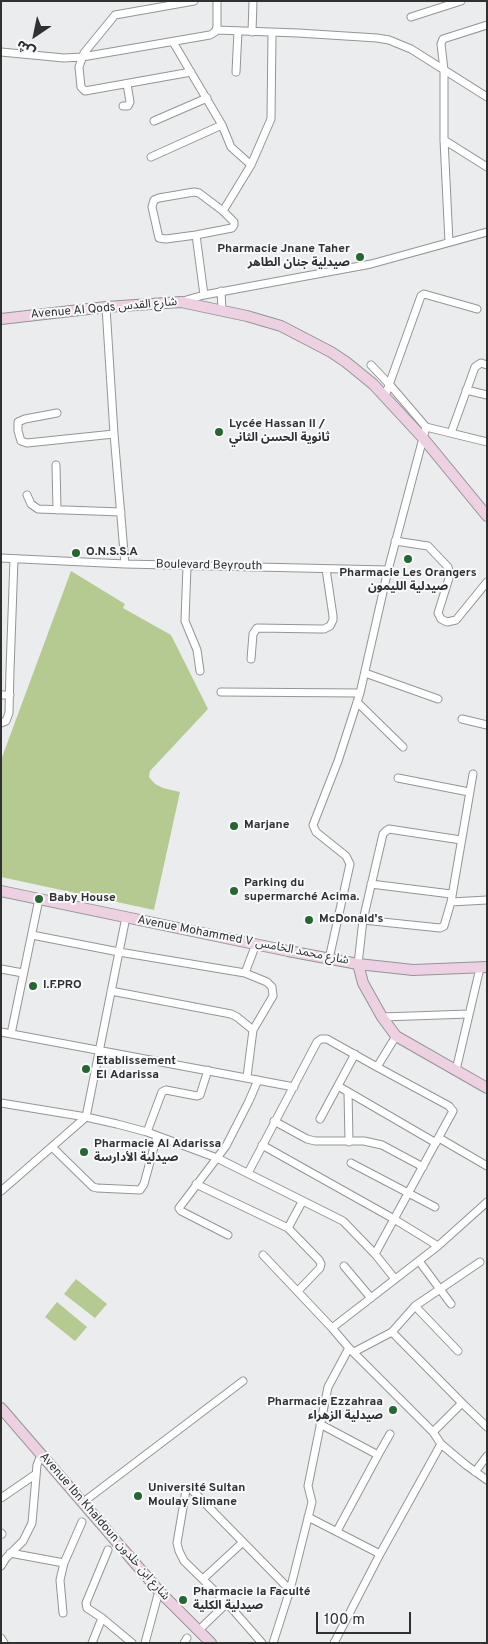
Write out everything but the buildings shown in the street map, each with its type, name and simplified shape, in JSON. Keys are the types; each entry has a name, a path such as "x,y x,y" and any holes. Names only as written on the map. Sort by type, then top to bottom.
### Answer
{"street":[{"path":"191,72 87,91 81,87 79,67 82,57 115,15 194,1"},
{"path":"216,30 217,1"},
{"path":"252,32 253,1"},
{"path":"411,17 461,1"},
{"path":"449,242 444,140 444,70 441,44 443,39 487,25"},
{"path":"1,52 64,58 82,57 210,35 216,30 377,38 389,40 411,49 487,97"},
{"path":"236,72 238,31"},
{"path":"223,211 251,165 271,119 272,33"},
{"path":"173,42 222,125 231,147 251,165"},
{"path":"123,106 129,105 130,102 126,84"},
{"path":"154,121 207,98"},
{"path":"151,157 222,125"},
{"path":"444,140 487,167"},
{"path":"194,192 205,197 234,222 232,228 196,235 160,239 152,208 154,200 194,192"},
{"path":"181,302 221,291 372,264 487,232"},
{"path":"196,235 204,295"},
{"path":"221,291 222,310"},
{"path":"385,396 421,296 424,294 477,309"},
{"name":"Avenue Al Qods شارع القدس","path":"1,319 106,307 181,302 222,310 281,326 315,343 361,373 385,396 487,516"},
{"path":"106,307 125,564"},
{"path":"451,433 475,367 481,363 487,365"},
{"path":"371,365 426,427 487,442"},
{"path":"466,390 487,395"},
{"path":"57,414 25,419 18,422 21,441 27,443 114,434"},
{"path":"329,959 350,864 346,856 316,832 312,825 338,761 360,693 395,541 426,427"},
{"path":"56,465 57,510"},
{"path":"27,495 31,504 38,509 121,512"},
{"path":"395,541 428,546 448,567 450,575 438,613 441,619 447,622 456,620 487,582"},
{"name":"Boulevard Beyrouth","path":"1,558 187,566 388,570"},
{"path":"1,723 6,721 9,715 14,559"},
{"path":"187,566 185,621 197,650 200,671"},
{"path":"251,659 253,634 257,628 320,629 330,626 333,616 326,569"},
{"path":"1,669 10,670"},
{"path":"365,673 438,699"},
{"path":"221,692 360,693"},
{"path":"1,695 10,695"},
{"path":"357,702 403,747"},
{"path":"462,719 487,725"},
{"path":"363,920 440,928 446,924 468,792 473,774"},
{"path":"398,778 468,792"},
{"path":"461,840 389,829 383,834 363,920 358,964 363,983 382,1017 396,1036 487,1088"},
{"path":"371,884 451,894"},
{"name":"Avenue Mohammed V شارع محمد الخامس","path":"1,891 358,964 413,970 483,968"},
{"path":"11,1034 40,899"},
{"path":"450,902 487,900"},
{"path":"1,1191 86,1117 126,917"},
{"path":"32,936 245,973 267,982 272,987 273,996 253,1030 247,1077"},
{"path":"245,973 256,944"},
{"path":"456,1070 469,1014 483,968"},
{"path":"1,969 24,973"},
{"path":"111,991 231,1014 253,1030"},
{"path":"382,1017 469,1014"},
{"path":"1,1032 294,1087"},
{"path":"377,1067 396,1036"},
{"path":"248,1173 317,1042 321,1039 327,1039 453,1109 452,1116 375,1254"},
{"path":"320,1119 355,1054"},
{"path":"147,1132 162,1092 166,1090 200,1095 208,1070"},
{"path":"228,1235 181,1211 180,1208 181,1204 226,1146 258,1080"},
{"path":"338,1086 487,1166"},
{"path":"348,1092 349,1142"},
{"path":"1,1103 86,1117 147,1132 217,1158 342,1221 375,1254 395,1279"},
{"path":"274,1121 307,1139 349,1142 364,1141 382,1145 423,1168"},
{"path":"52,1147 93,1187 140,1190 144,1184 157,1136"},
{"path":"262,1145 394,1219 438,1246"},
{"path":"351,1163 436,1207"},
{"path":"196,1184 288,1228 319,1260 322,1264 320,1268 298,1291"},
{"path":"288,1228 302,1202"},
{"path":"332,1328 438,1246 487,1202"},
{"path":"263,1255 351,1350 434,1432 441,1444 487,1480"},
{"path":"419,1261 451,1304"},
{"path":"273,1643 290,1590 312,1502 308,1486 328,1387 351,1350 392,1332 416,1306 480,1262"},
{"path":"344,1266 370,1298"},
{"path":"416,1306 458,1352"},
{"path":"392,1332 487,1427"},
{"path":"82,1503 243,1381"},
{"path":"434,1432 462,1404"},
{"name":"Avenue Ibn Khaldoun شارع ابن خلدون","path":"1,1408 159,1591 211,1643"},
{"path":"320,1424 378,1455"},
{"path":"337,1531 390,1434"},
{"path":"334,1643 380,1554 441,1444"},
{"path":"1,1566 10,1553 23,1542 32,1523 37,1465 42,1454"},
{"path":"475,1472 487,1456"},
{"path":"1,1498 36,1474"},
{"path":"262,1643 227,1603 184,1561 176,1543 186,1490 192,1490 290,1590"},
{"path":"308,1518 380,1554"},
{"path":"63,1613 60,1580 64,1563 82,1522"},
{"path":"203,1579 243,1542"},
{"path":"108,1550 86,1603 87,1608 132,1643"},
{"path":"10,1553 64,1563"},
{"path":"145,1643 159,1591"},
{"path":"199,1630 227,1603"},
{"path":"92,1643 102,1618"},
{"path":"1,1638 4,1643"}],"green space":[{"path":"71,571 125,604 123,608 171,635 208,709 150,771 149,777 155,784 180,792 154,910 1,877 1,760"},
{"path":"76,1279 107,1304 95,1318 64,1294"},
{"path":"57,1302 87,1327 75,1341 45,1317"}],"place":[{"name":"Pharmacie Jnane Taher صيدلية جنان الطاهر","path":"360,257"},
{"name":"Lycée Hassan II / ثانوية الحسن الثاني","path":"219,432"},
{"name":"O.N.S.S.A","path":"76,553"},
{"name":"Pharmacie Les Orangers صيدلية الليمون","path":"408,559"},
{"name":"Marjane","path":"234,826"},
{"name":"Parking du supermarché Acima.","path":"234,891"},
{"name":"Baby House","path":"39,899"},
{"name":"McDonald's","path":"309,920"},
{"name":"I.F.PRO","path":"33,986"},
{"name":"Etablissement El Adarissa","path":"86,1069"},
{"name":"Pharmacie Al Adarissa صيدلية الأدارسة","path":"84,1152"},
{"name":"Pharmacie Ezzahraa صيدلية الزهراء","path":"393,1410"},
{"name":"Université Sultan Moulay Slimane","path":"138,1496"},
{"name":"Pharmacie la Faculté صيدلية الكلية","path":"183,1600"}]}
